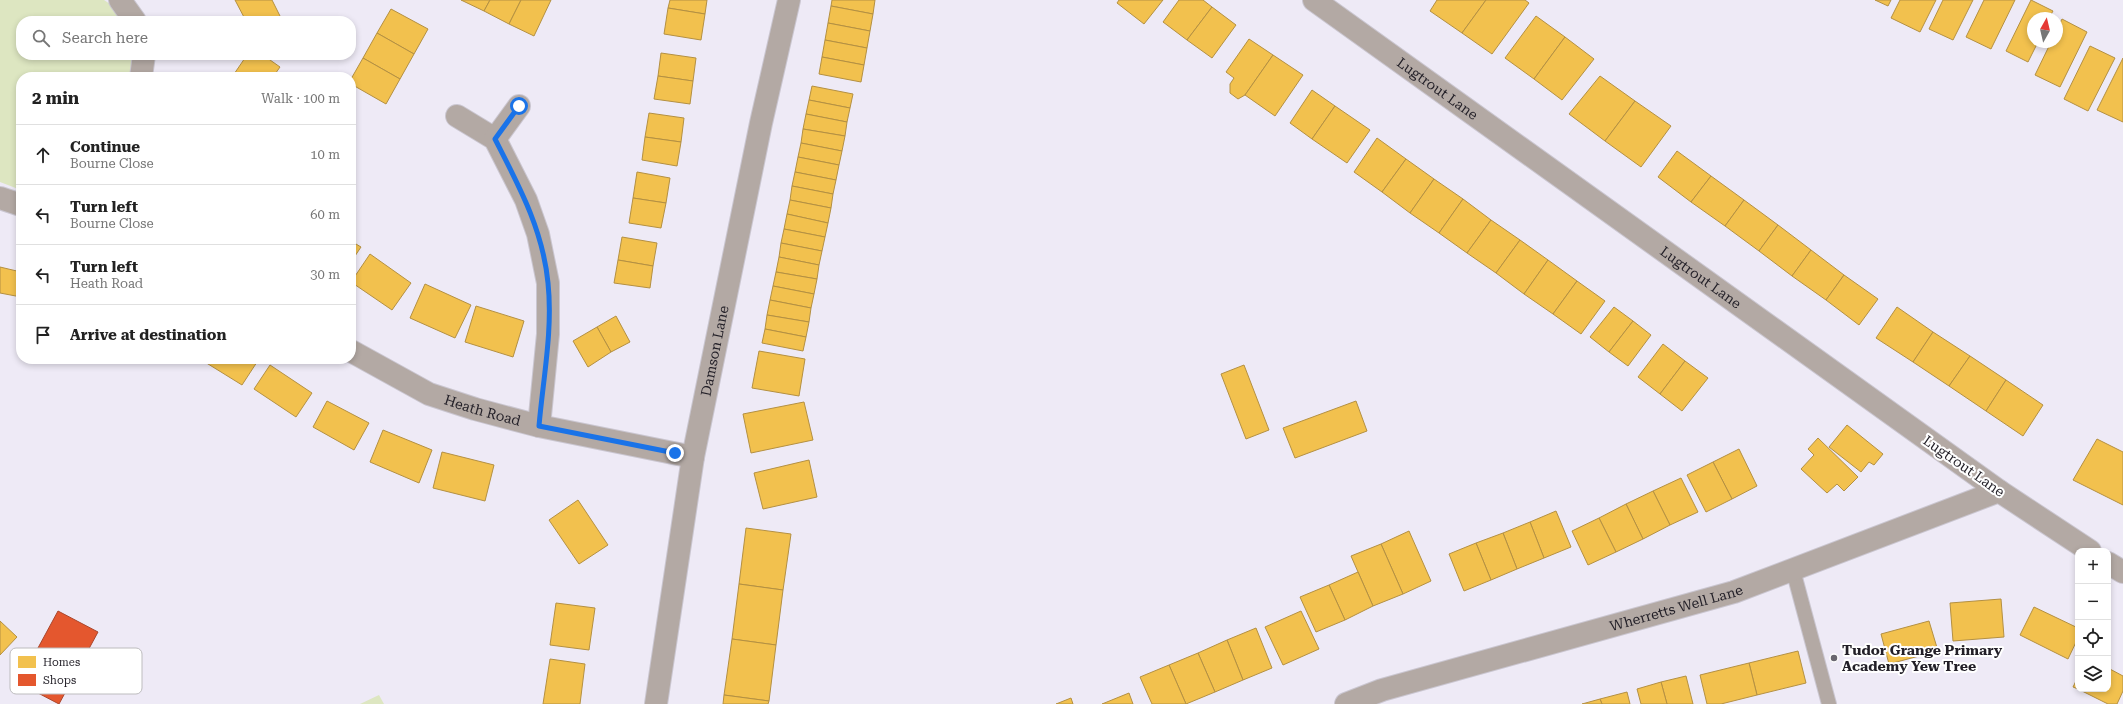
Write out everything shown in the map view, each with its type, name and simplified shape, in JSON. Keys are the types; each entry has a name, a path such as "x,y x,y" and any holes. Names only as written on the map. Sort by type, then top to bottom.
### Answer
{"street":[{"path":"120,0 131,16"},
{"name":"Damson Lane","path":"656,704 693,457 761,123 789,0"},
{"name":"Lugtrout Lane","path":"1314,0 1999,491 2085,548"},
{"path":"142,72 143,60"},
{"path":"495,139 519,106"},
{"path":"457,116 495,139 526,200 538,234 548,283 548,334 539,426"},
{"path":"0,198 16,203"},
{"name":"Heath Road","path":"356,354 429,394 475,409 539,426 693,457"},
{"name":"Wherretts Well Lane","path":"1346,704 1382,690 1734,592 1999,491"},
{"path":"2111,565 2123,572"}],"lane":[{"path":"1793,570 1829,704"}],"green space":[{"path":"0,0 104,0 110,4 119,16 16,16 16,60 133,60 132,72 16,72 16,188 0,182"},
{"path":"379,695 384,704 360,704"}],"building: Homes":[{"path":"235,0 272,0 280,16 243,16"},
{"path":"461,0 490,0 484,11"},
{"path":"490,0 521,0 509,24 484,11"},
{"path":"521,0 551,0 534,36 509,24"},
{"path":"670,0 707,0 705,14 668,8"},
{"path":"832,0 875,0 873,14 831,6"},
{"path":"1119,0 1163,0 1144,24 1117,3"},
{"path":"1179,0 1203,0 1212,7 1187,40 1163,22"},
{"path":"1437,0 1486,0 1462,33 1430,11"},
{"path":"1486,0 1525,0 1529,3 1492,54 1462,33"},
{"path":"1875,0 1891,0 1888,6"},
{"path":"1900,0 1936,0 1920,32 1891,18"},
{"path":"1943,0 1973,0 1953,40 1929,29"},
{"path":"1984,0 2015,0 1991,49 1966,37"},
{"path":"2031,0 2053,11 2027,12 2027,48 2035,48 2028,62 2006,51"},
{"path":"831,6 873,14 870,31 828,23"},
{"path":"1212,7 1236,25 1212,58 1187,40"},
{"path":"668,8 705,14 701,40 664,34"},
{"path":"391,9 428,29 414,54 377,33"},
{"path":"1536,16 1565,37 1534,79 1505,58"},
{"path":"2063,20 2087,32 2060,87 2035,75 2048,48 2063,48"},
{"path":"828,23 870,31 867,48 825,40"},
{"path":"377,33 414,54 400,79 363,58"},
{"path":"1565,37 1594,59 1562,100 1534,79"},
{"path":"1249,39 1273,55 1245,95 1238,99 1230,93 1230,84 1234,78 1226,72"},
{"path":"825,40 867,48 864,65 822,57"},
{"path":"2090,46 2115,58 2088,111 2064,99"},
{"path":"661,53 696,58 693,81 658,76"},
{"path":"1273,55 1303,75 1275,116 1245,95"},
{"path":"822,57 864,65 861,82 819,74"},
{"path":"363,58 400,79 386,104 356,87 355,72"},
{"path":"2123,58 2123,122 2097,110"},
{"path":"244,60 270,60 280,67 276,72 235,72"},
{"path":"658,76 693,81 690,104 654,99"},
{"path":"1600,76 1635,101 1605,141 1569,114"},
{"path":"812,86 853,94 850,108 809,100"},
{"path":"1312,90 1335,106 1312,139 1290,123"},
{"path":"809,100 850,108 847,122 806,114"},
{"path":"1635,101 1671,126 1641,167 1605,141"},
{"path":"1335,106 1370,130 1347,163 1312,139"},
{"path":"649,113 684,118 681,142 645,137"},
{"path":"806,114 847,122 845,136 803,129"},
{"path":"803,129 845,136 842,151 801,143"},
{"path":"645,137 681,142 677,166 642,160"},
{"path":"1377,138 1406,159 1382,192 1354,172"},
{"path":"801,143 842,151 839,165 798,157"},
{"path":"1677,151 1711,176 1691,202 1658,177"},
{"path":"798,157 839,165 836,180 795,172"},
{"path":"1406,159 1434,179 1410,213 1382,192"},
{"path":"637,172 670,178 666,203 633,198"},
{"path":"795,172 836,180 833,194 792,186"},
{"path":"1711,176 1744,200 1725,226 1691,202"},
{"path":"1434,179 1463,199 1439,233 1410,213"},
{"path":"792,186 833,194 831,208 790,200"},
{"path":"633,198 666,203 661,228 629,223"},
{"path":"1463,199 1491,220 1467,253 1439,233"},
{"path":"790,200 831,208 828,223 787,214"},
{"path":"1744,200 1778,225 1759,251 1725,226"},
{"path":"787,214 828,223 825,237 784,229"},
{"path":"1491,220 1520,240 1496,273 1467,253"},
{"path":"1778,225 1811,250 1792,276 1759,251"},
{"path":"784,229 825,237 822,251 781,243"},
{"path":"622,237 657,243 653,266 618,260"},
{"path":"1520,240 1548,260 1524,294 1496,273"},
{"path":"781,243 822,251 819,265 779,257"},
{"path":"356,244 361,247 356,254"},
{"path":"1811,250 1844,275 1826,300 1792,276"},
{"path":"370,254 411,283 392,310 356,285 356,275"},
{"path":"779,257 819,265 817,279 776,272"},
{"path":"618,260 653,266 650,288 614,283"},
{"path":"1548,260 1577,281 1553,314 1524,294"},
{"path":"0,267 16,271 16,296 0,293"},
{"path":"776,272 817,279 814,294 773,286"},
{"path":"1844,275 1878,299 1859,325 1826,300"},
{"path":"1577,281 1605,301 1581,334 1553,314"},
{"path":"425,284 471,305 455,338 410,318"},
{"path":"773,286 814,294 811,308 770,300"},
{"path":"770,300 811,308 809,322 767,315"},
{"path":"476,306 524,321 513,357 465,342"},
{"path":"1614,307 1633,321 1609,352 1590,337"},
{"path":"1897,307 1933,332 1913,362 1876,338"},
{"path":"767,315 809,322 806,337 765,329"},
{"path":"616,316 630,342 611,352 597,327"},
{"path":"1633,321 1651,335 1628,366 1609,352"},
{"path":"597,327 611,352 588,367 573,341"},
{"path":"765,329 806,337 803,351 762,343"},
{"path":"1933,332 1970,356 1949,386 1913,362"},
{"path":"1663,344 1685,361 1660,394 1638,377"},
{"path":"759,351 805,359 799,396 752,388"},
{"path":"1970,356 2006,380 1986,411 1949,386"},
{"path":"1685,361 1708,378 1682,411 1660,394"},
{"path":"208,364 256,364 242,385"},
{"path":"270,365 312,393 296,417 254,389"},
{"path":"1244,365 1269,430 1246,439 1221,374"},
{"path":"2006,380 2043,405 2023,436 1986,411"},
{"path":"327,401 369,423 354,450 313,427"},
{"path":"1356,401 1367,431 1295,458 1283,428"},
{"path":"804,402 813,440 751,453 743,414"},
{"path":"1847,425 1883,454 1874,465 1869,462 1861,472 1829,447"},
{"path":"383,430 432,450 419,483 370,462"},
{"path":"1818,438 1858,477 1844,491 1837,484 1827,493 1801,469 1814,455 1808,449"},
{"path":"2097,439 2123,452 2123,505 2073,480"},
{"path":"1739,449 1757,486 1732,499 1713,462"},
{"path":"442,452 494,465 485,501 433,488"},
{"path":"809,460 817,497 763,509 754,473"},
{"path":"1713,462 1732,499 1706,512 1687,475"},
{"path":"1681,478 1698,512 1670,525 1653,491"},
{"path":"1653,491 1670,525 1643,539 1626,504"},
{"path":"578,500 608,545 579,564 549,520"},
{"path":"1626,504 1643,539 1616,552 1599,518"},
{"path":"1556,511 1571,547 1544,558 1530,522"},
{"path":"1599,518 1616,552 1588,565 1572,531"},
{"path":"1530,522 1544,558 1517,569 1503,533"},
{"path":"746,528 791,534 783,590 739,584"},
{"path":"1409,531 1431,581 1403,594 1381,544"},
{"path":"1503,533 1517,569 1491,580 1476,543"},
{"path":"1476,543 1491,580 1464,591 1449,554"},
{"path":"1381,544 1403,594 1373,606 1351,556"},
{"path":"1358,572 1373,606 1345,620 1329,585"},
{"path":"739,584 783,590 776,645 732,639"},
{"path":"1329,585 1345,620 1316,632 1300,597"},
{"path":"2001,599 2004,637 1953,641 1950,603"},
{"path":"556,603 595,608 589,650 550,645"},
{"path":"2034,607 2075,627 2075,644 2068,659 2020,635"},
{"path":"1301,611 1319,649 1283,665 1265,627"},
{"path":"0,621 17,637 0,655"},
{"path":"1929,621 1938,651 1889,664 1881,634"},
{"path":"1256,628 1272,668 1243,680 1227,640"},
{"path":"732,639 776,645 769,701 724,695"},
{"path":"1227,640 1243,680 1215,692 1198,653"},
{"path":"1798,651 1806,683 1757,695 1749,663"},
{"path":"1198,653 1215,692 1186,704 1169,665"},
{"path":"550,659 585,664 580,704 543,704"},
{"path":"1749,663 1757,695 1721,704 1707,704 1700,675"},
{"path":"1169,665 1186,704 1152,704 1140,677"},
{"path":"2111,670 2123,676 2123,691 2117,704 2108,704 2084,692 2111,692"},
{"path":"1686,676 1693,704 1667,704 1661,682"},
{"path":"1661,682 1667,704 1641,704 1637,689"},
{"path":"1627,692 1630,704 1602,704 1600,699"},
{"path":"1129,693 1133,704 1102,704"},
{"path":"724,695 769,701 768,704 723,704"},
{"path":"1071,698 1073,704 1056,704"},
{"path":"1600,699 1602,704 1582,704"}],"building: Shops":[{"path":"58,611 98,632 89,648 38,648"},
{"path":"40,694 64,694 59,704"}],"place":[{"name":"Tudor Grange Primary Academy Yew Tree","path":"1834,658"}],"route":[{"path":"519,106 495,139 526,200 538,234 548,283 548,334 539,426 675,453"}]}
